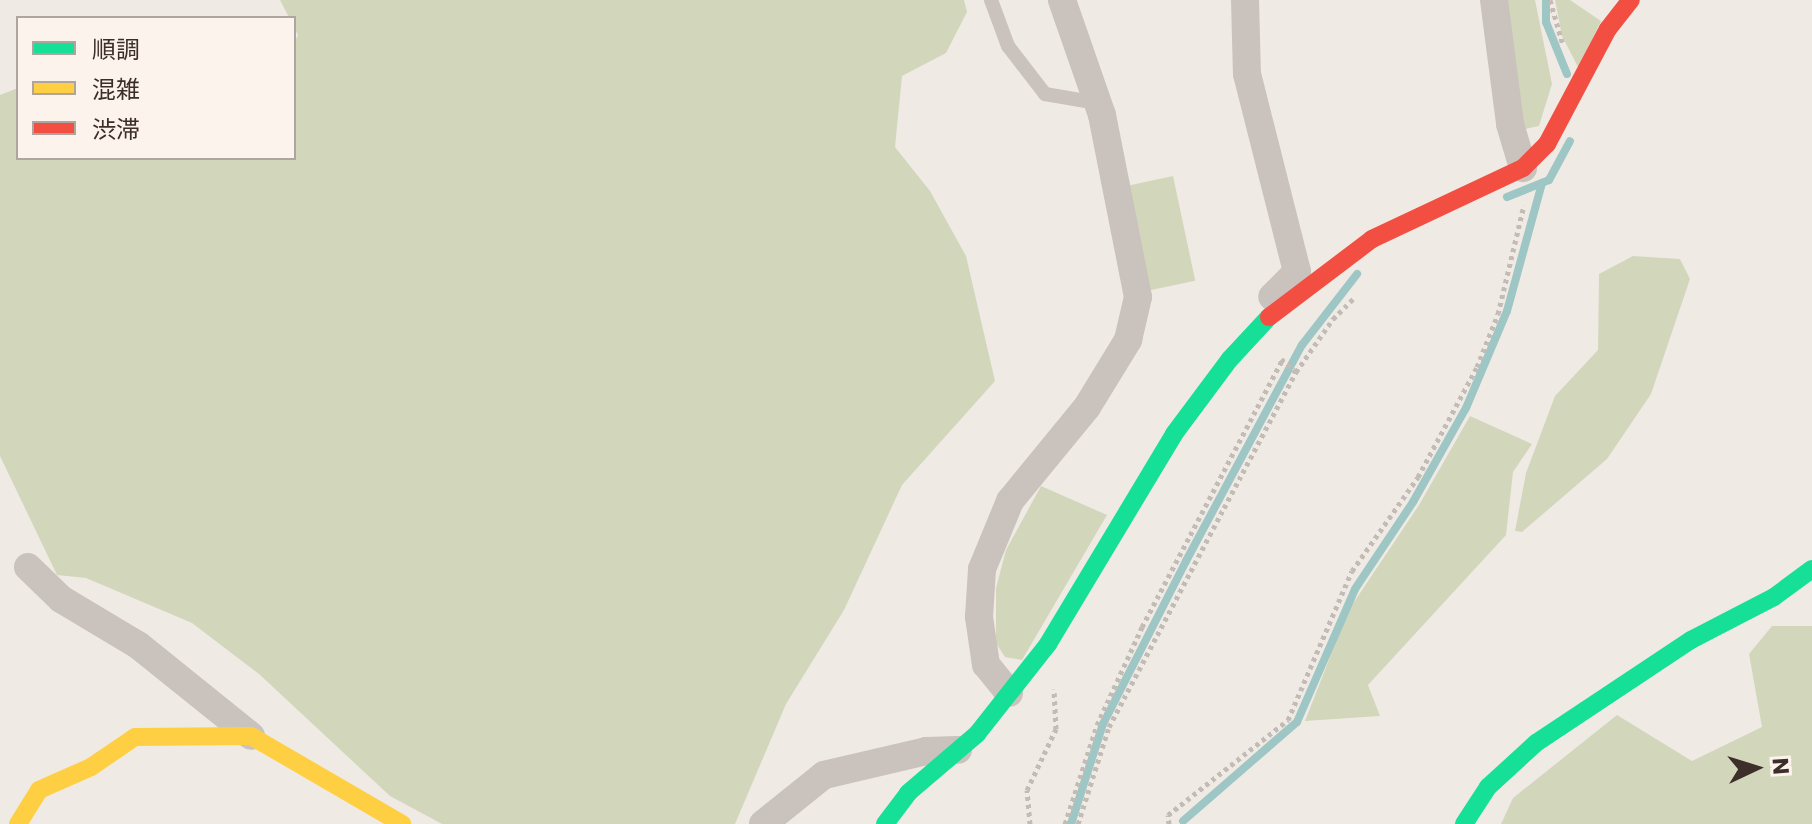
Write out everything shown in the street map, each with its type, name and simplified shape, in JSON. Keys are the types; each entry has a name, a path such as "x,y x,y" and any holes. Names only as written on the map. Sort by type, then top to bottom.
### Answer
{"street":[{"path":"1009,693 986,665 979,617 982,569 1010,501 1087,407 1128,340 1138,297 1097,103 1062,0"},
{"path":"1245,0 1247,74 1297,272 1257,312 1259,328"},
{"path":"1257,0 1282,170 1303,243 1320,279"},
{"path":"1494,0 1510,124 1523,168"},
{"path":"885,824 908,793 958,750 1048,644 1174,434 1259,328 1372,239 1523,168 1547,144 1608,29 1631,0"},
{"path":"28,567 61,599 138,645 251,736 402,824"},
{"path":"1464,824 1488,787 1536,743 1691,640 1774,597 1812,569"},
{"path":"18,824 39,790 91,767 135,737 251,736"},
{"path":"763,824 824,775 926,751 958,750"}],"lane":[{"path":"991,0 1008,46 1045,94 1097,103"}],"path":[{"path":"1169,824 1168,815 1288,720 1352,571 1418,477 1477,367 1498,314 1525,203"},
{"path":"1078,824 1109,727 1296,372 1333,319 1364,290"},
{"path":"1065,824 1083,763 1142,627 1282,360 1296,372"},
{"path":"1030,824 1027,790 1056,729 1053,672"},
{"path":"1083,763 1096,766"}],"green space":[{"path":"280,0 964,0 967,12 946,53 902,76 895,147 930,191 966,256 995,381 902,485 844,610 786,704 735,824 442,824 390,796 259,674 192,623 86,578 57,575 0,456 0,95 16,89 16,160 296,160 298,35 296,16 288,16"},
{"path":"1498,0 1535,0 1552,84 1539,126 1516,131"},
{"path":"1555,0 1570,0 1601,21 1579,69 1562,36"},
{"path":"1173,176 1195,281 1146,291 1124,186"},
{"path":"1633,256 1680,259 1690,279 1651,394 1607,459 1522,532 1515,531 1526,473 1555,396 1598,350 1599,274"},
{"path":"1470,416 1532,444 1513,472 1506,535 1368,685 1380,716 1305,721 1348,611 1419,505"},
{"path":"1041,486 1107,515 1022,660 1005,657 996,643 996,588 1006,550"},
{"path":"1772,626 1812,626 1812,824 1501,824 1513,798 1617,715 1692,761 1762,727 1749,654"}],"waterway":[{"path":"1546,0 1546,22 1567,74"},
{"path":"1507,197 1549,180 1570,141"},
{"path":"1183,821 1297,722 1355,589 1413,502 1466,408 1507,311 1542,183"},
{"path":"1071,824 1103,724 1186,561 1302,345 1357,274"}],"traffic: fast":[{"path":"885,824 908,793 977,734 1048,644 1174,434 1230,359 1269,317"},
{"path":"1464,824 1488,787 1536,743 1691,640 1774,597 1812,569"}],"traffic: slow":[{"path":"18,824 39,790 91,767 135,737 251,736 402,824"}],"traffic: jam":[{"path":"1269,317 1372,239 1523,168 1547,144 1608,29 1631,0"}]}
